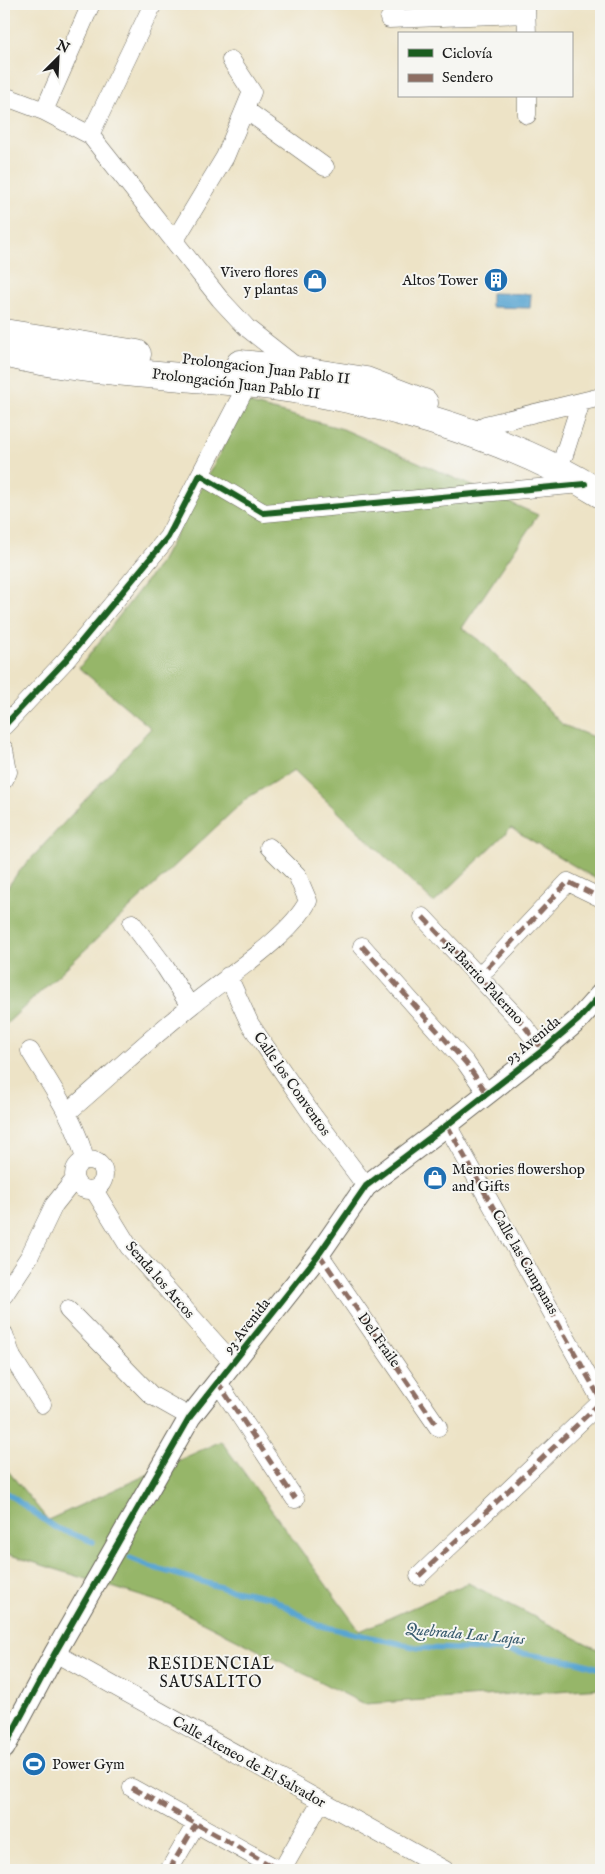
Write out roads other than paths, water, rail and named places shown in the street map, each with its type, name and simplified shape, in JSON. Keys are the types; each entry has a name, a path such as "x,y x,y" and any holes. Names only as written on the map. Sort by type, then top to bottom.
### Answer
{"main road":[{"name":"Prolongacion Juan Pablo II","path":"4,333 112,352 303,371 366,381 564,455 596,484"},
{"name":"Prolongación Juan Pablo II","path":"4,353 42,363 248,383 362,402 456,428 596,484"}],"street":[{"path":"44,111 91,4"},
{"path":"90,135 153,4"},
{"path":"389,19 526,9 526,32"},
{"path":"175,240 225,158 252,92 231,60"},
{"path":"4,96 44,111 90,135 220,299 247,328 303,371"},
{"path":"527,98 527,115"},
{"path":"246,110 325,167"},
{"path":"4,726 66,660 168,537 248,383"},
{"path":"484,425 601,397"},
{"path":"564,455 581,402"},
{"path":"200,475 264,513 596,484"},
{"path":"4,749 8,772 4,780"},
{"path":"67,1113 190,1006 282,934 302,914 308,901 296,875 269,847"},
{"path":"487,968 568,882 601,898"},
{"name":"5a Barrio Palermo","path":"423,916 521,1022 542,1050"},
{"path":"132,923 165,967 190,1006"},
{"path":"362,946 466,1063 486,1092"},
{"name":"Calle los Conventos","path":"228,976 250,1024 311,1113 366,1186"},
{"name":"93 Avenida","path":"4,1748 55,1653 190,1417 217,1381 234,1364 319,1254 366,1186 542,1050 578,1020 601,994"},
{"path":"30,1051 67,1113 81,1144 85,1160"},
{"name":"Calle las Campanas","path":"447,1125 601,1401"},
{"path":"4,1295 29,1257 54,1205 74,1180 75,1168 85,1160 97,1162 104,1171 103,1183 94,1190 82,1189 74,1180"},
{"name":"Senda los Arcos","path":"94,1190 129,1247 234,1364"},
{"name":"Del Fraile","path":"319,1254 438,1427"},
{"path":"68,1310 151,1396 190,1417"},
{"path":"4,1334 12,1357 42,1404"},
{"path":"217,1381 295,1498"},
{"path":"420,1576 564,1440 601,1401"},
{"name":"Calle Ateneo de El Salvador","path":"55,1653 320,1803 445,1870"},
{"path":"132,1788 280,1870 320,1803"},
{"path":"169,1870 196,1824"}],"water":[{"path":"491,293 531,294 530,308 491,307"}],"waterway":[{"name":"Quebrada Las Lajas","path":"4,1491 54,1527 93,1542"},
{"name":"Quebrada Las Lajas","path":"130,1558 155,1568 227,1589 270,1597 317,1625 419,1648 500,1650 578,1662 601,1669"}],"place":[{"name":"Altos Tower","path":"496,280"},
{"name":"Vivero flores y plantas","path":"315,281"},
{"name":"Memories flowershop and Gifts","path":"435,1178"},
{"name":"Power Gym","path":"34,1764"}],"district":[{"name":"RESIDENCIAL SAUSALITO","path":"211,1674"}]}
